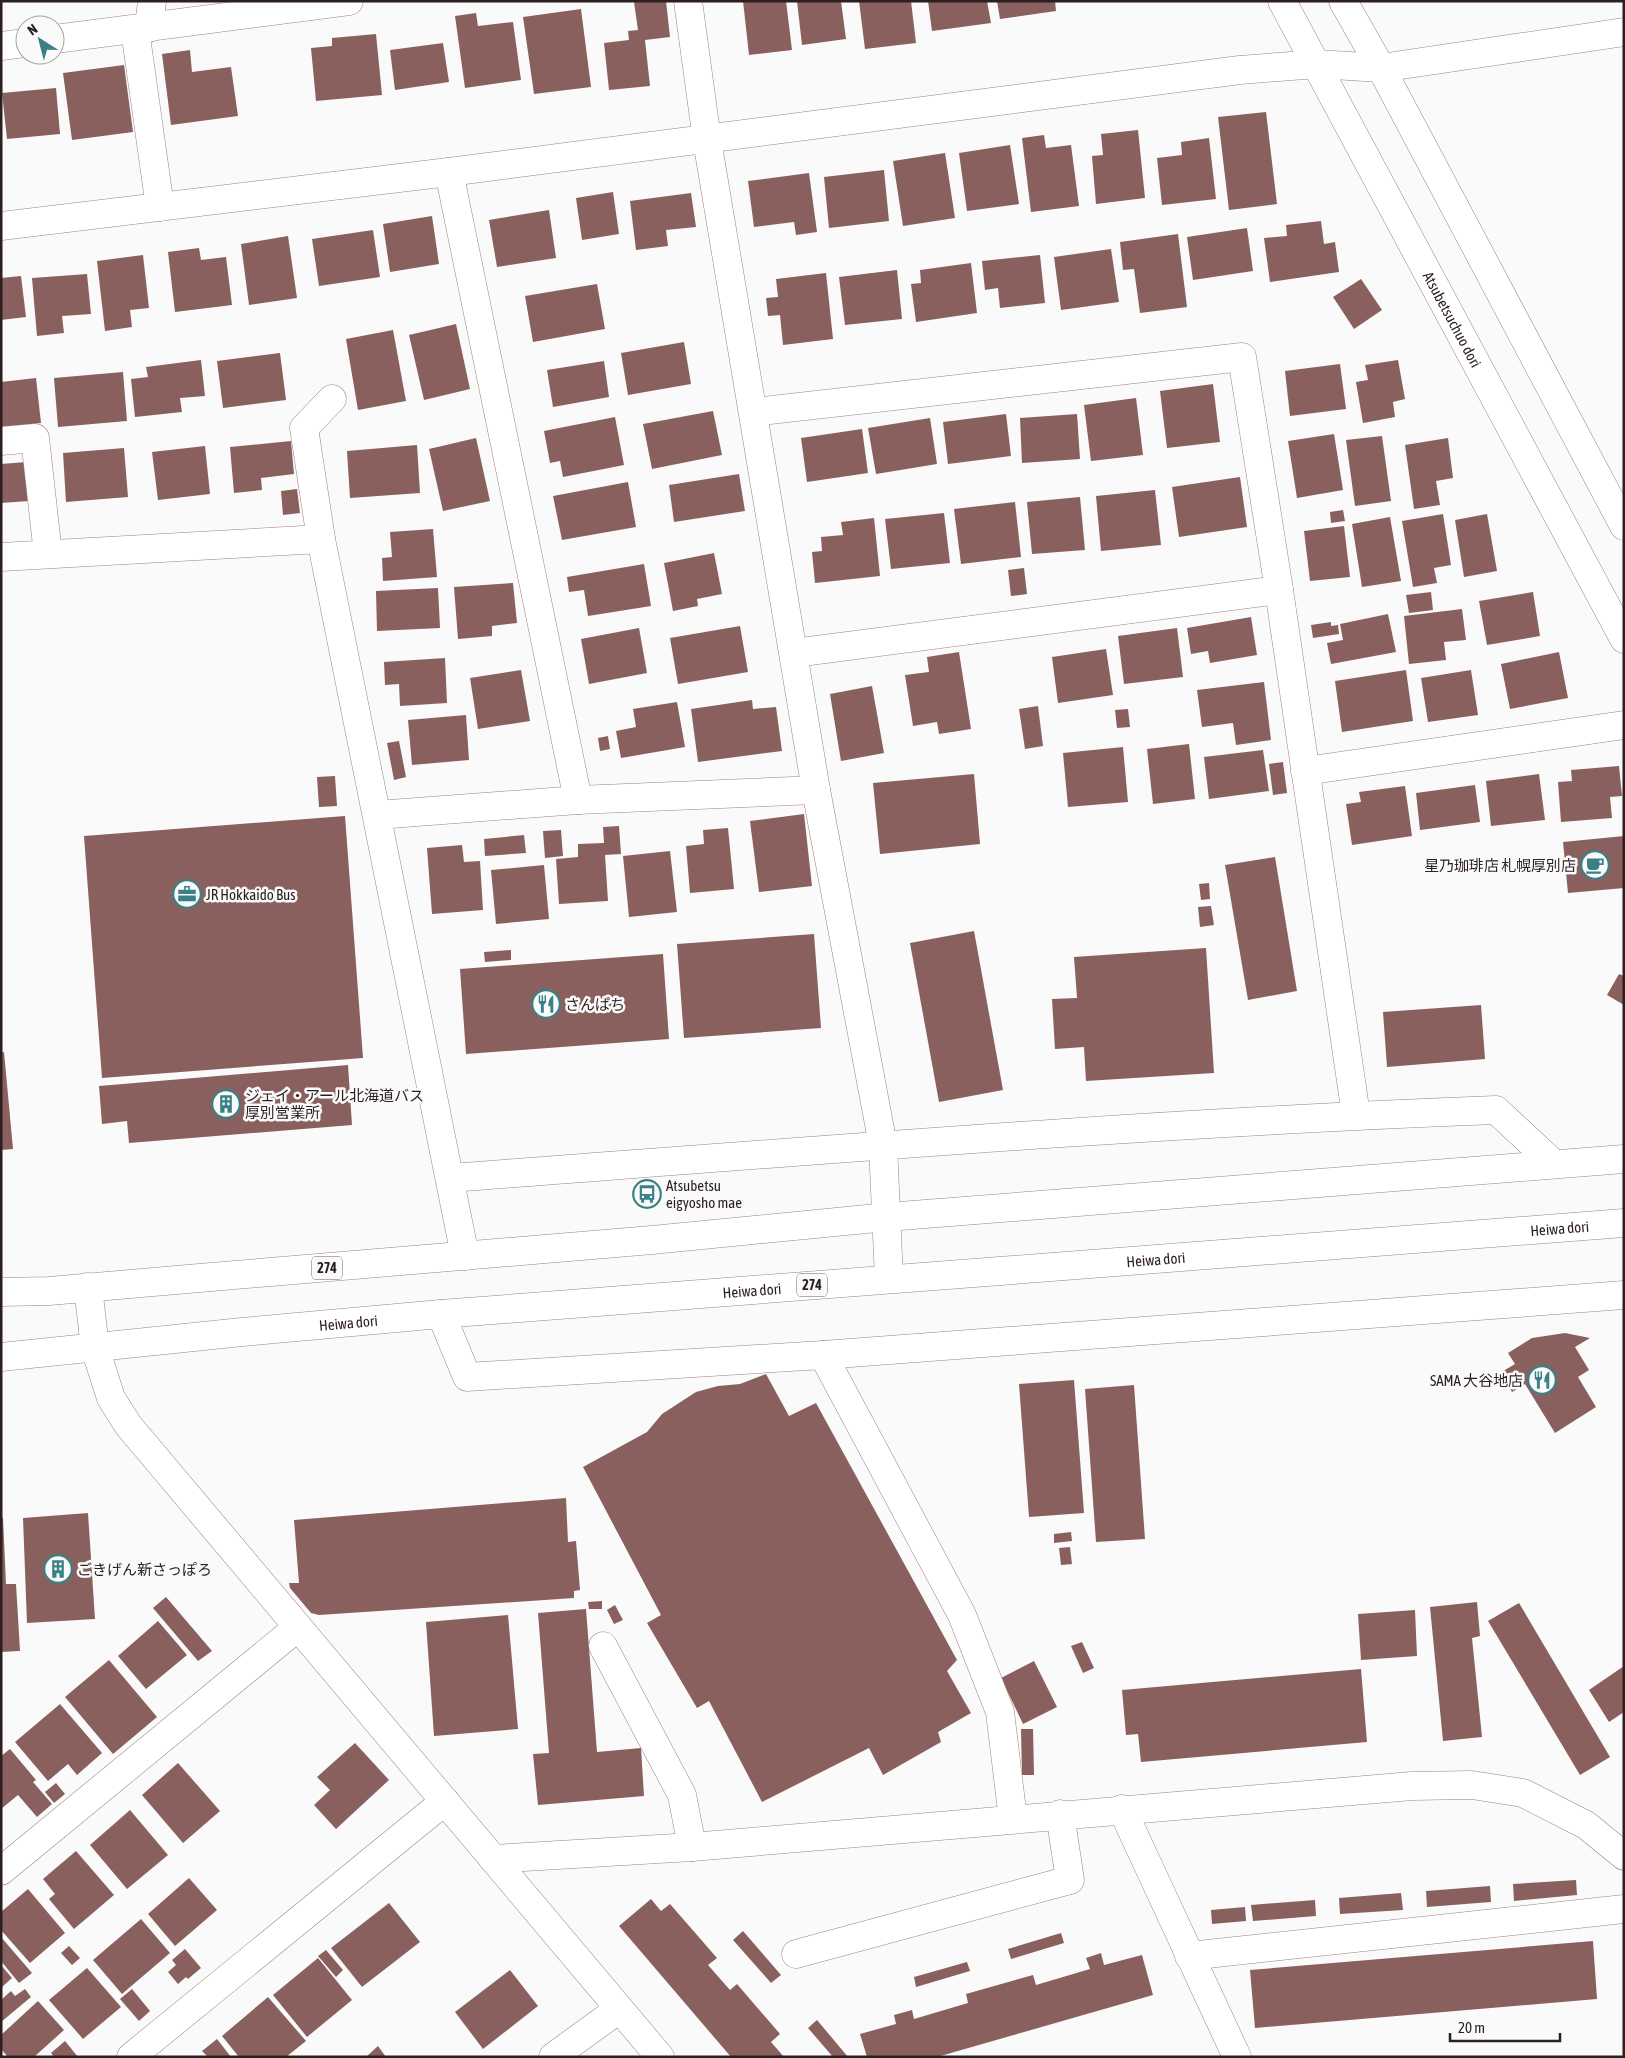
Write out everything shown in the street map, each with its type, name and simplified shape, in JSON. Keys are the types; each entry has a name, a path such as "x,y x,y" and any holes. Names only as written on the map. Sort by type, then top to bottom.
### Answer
{"main road":[{"path":"152,1 142,29 160,207"},
{"path":"65,38 349,1"},
{"path":"688,1 707,140 816,790 882,1145 889,1279"},
{"name":"Atsubetsuchuo dori","path":"1282,1 1624,639"},
{"path":"1343,1 1381,68 1624,526"},
{"path":"1,226 707,140 1240,70 1317,64 1381,68 1624,32"},
{"path":"1,46 15,44"},
{"path":"449,172 578,800"},
{"path":"754,412 1242,357 1279,590 1356,1115"},
{"path":"332,399 304,428 321,539 465,1256"},
{"path":"1,442 35,438 48,554"},
{"path":"1,557 321,539"},
{"path":"794,653 1279,590"},
{"path":"1305,771 1624,725"},
{"path":"377,815 578,800 816,790"},
{"path":"450,1178 882,1145 1356,1115 1496,1110 1554,1164"},
{"name":"274","path":"1,1292 49,1291 465,1256 887,1217 1624,1159"},
{"name":"Heiwa dori","path":"1,1357 441,1314 1624,1223"},
{"path":"88,1287 95,1348 111,1398 128,1425 660,2057"},
{"path":"441,1314 467,1377 823,1355 1624,1295"},
{"path":"823,1355 962,1616 1000,1712 1013,1819"},
{"path":"1,1871 298,1627"},
{"path":"603,1646 682,1795 692,1847"},
{"path":"493,1859 692,1847 1060,1814 1412,1786 1472,1785 1523,1793 1586,1825 1624,1856"},
{"path":"131,2057 445,1801"},
{"path":"1122,1809 1237,2057"},
{"path":"796,1954 1070,1880 1060,1814"},
{"path":"1190,1956 1624,1909"},
{"path":"553,2057 619,2008"}],"building":[{"path":"666,1 670,37 645,40 650,86 609,90 604,43 629,40 628,31 638,30 634,2"},
{"path":"743,1 786,1 792,50 749,55"},
{"path":"797,1 841,1 846,39 802,45"},
{"path":"859,1 911,1 916,43 865,49"},
{"path":"928,1 987,1 991,23 932,31"},
{"path":"997,1 1055,1 1056,11 1000,19"},
{"path":"581,9 591,87 534,94 523,17"},
{"path":"476,13 478,26 513,22 521,80 465,88 455,16"},
{"path":"376,34 382,95 316,101 311,48 332,46 332,38"},
{"path":"443,43 449,82 395,90 390,50"},
{"path":"190,50 192,72 231,67 238,116 171,125 162,54"},
{"path":"124,65 133,132 72,140 63,73"},
{"path":"56,88 60,134 7,139 2,93"},
{"path":"1266,112 1277,204 1229,210 1218,117"},
{"path":"1138,130 1145,198 1096,204 1092,156 1103,155 1101,134"},
{"path":"1044,135 1046,148 1071,145 1079,206 1031,212 1022,138"},
{"path":"1209,138 1216,199 1162,205 1157,158 1182,155 1181,142"},
{"path":"1010,145 1019,204 967,211 959,153"},
{"path":"945,153 955,218 903,226 893,161"},
{"path":"884,170 889,221 829,228 824,177"},
{"path":"809,173 817,232 796,235 794,222 754,227 748,181"},
{"path":"613,192 619,234 582,240 576,198"},
{"path":"691,193 696,227 666,230 668,246 636,250 630,201"},
{"path":"549,210 556,258 497,267 489,220"},
{"path":"432,216 439,264 390,272 383,224"},
{"path":"1321,221 1324,244 1335,242 1339,272 1270,282 1264,238 1287,236 1286,225"},
{"path":"1247,228 1253,271 1193,280 1187,237"},
{"path":"373,230 380,277 319,286 312,239"},
{"path":"1178,234 1187,307 1140,313 1134,269 1123,270 1120,242"},
{"path":"288,236 297,298 249,305 241,244"},
{"path":"199,248 201,260 226,257 232,305 175,312 168,252"},
{"path":"1111,249 1119,302 1061,310 1054,257"},
{"path":"143,255 149,308 130,310 132,327 105,331 97,261"},
{"path":"1040,255 1045,303 1000,308 998,288 985,290 982,261"},
{"path":"971,263 977,313 916,322 911,284 921,283 920,270"},
{"path":"897,270 902,319 845,325 839,277"},
{"path":"826,273 833,339 783,345 780,315 768,316 766,298 778,297 776,279"},
{"path":"87,274 91,314 62,316 64,333 37,336 32,278"},
{"path":"21,276 26,317 1,320 1,278"},
{"path":"1361,279 1382,310 1354,329 1333,297"},
{"path":"597,284 605,329 533,342 525,296"},
{"path":"456,324 470,389 424,400 409,335"},
{"path":"393,330 406,401 358,410 346,339"},
{"path":"684,342 691,384 628,395 621,353"},
{"path":"280,353 286,400 223,408 217,361"},
{"path":"201,360 205,396 180,398 182,412 135,417 131,379 148,377 146,367"},
{"path":"1398,360 1405,399 1393,402 1395,417 1363,423 1356,382 1368,380 1365,365"},
{"path":"604,361 609,397 553,407 547,370"},
{"path":"1340,364 1346,409 1290,416 1285,371"},
{"path":"123,372 127,421 58,427 54,378"},
{"path":"36,378 41,423 1,427 1,382"},
{"path":"1213,384 1220,442 1167,448 1160,391"},
{"path":"1136,398 1143,455 1091,461 1084,405"},
{"path":"713,411 722,455 652,469 643,424"},
{"path":"1006,414 1011,456 948,464 943,422"},
{"path":"1077,414 1080,459 1022,463 1020,418"},
{"path":"615,417 624,465 563,477 560,461 550,463 544,431"},
{"path":"930,418 937,464 876,474 868,428"},
{"path":"862,429 868,473 807,482 801,438"},
{"path":"1334,434 1343,490 1297,498 1288,441"},
{"path":"1382,436 1391,501 1355,506 1346,440"},
{"path":"476,438 490,501 443,511 429,449"},
{"path":"1448,438 1453,478 1436,481 1440,505 1414,509 1405,445"},
{"path":"291,441 294,474 261,478 262,490 234,493 230,447"},
{"path":"417,445 420,493 350,498 347,451"},
{"path":"205,446 210,494 158,500 152,452"},
{"path":"124,448 128,497 66,502 63,453"},
{"path":"26,462 29,501 1,503 1,464"},
{"path":"739,474 745,511 674,522 669,485"},
{"path":"1240,477 1247,527 1179,537 1172,487"},
{"path":"628,482 636,527 562,540 553,496"},
{"path":"297,489 300,513 283,515 281,491"},
{"path":"1155,490 1161,545 1101,551 1096,496"},
{"path":"1080,497 1085,550 1032,554 1027,502"},
{"path":"1015,502 1021,557 961,564 954,509"},
{"path":"1343,510 1345,521 1331,523 1330,512"},
{"path":"944,513 950,563 891,569 885,519"},
{"path":"1443,514 1451,565 1434,568 1437,583 1413,587 1402,521"},
{"path":"1487,514 1497,571 1464,577 1455,520"},
{"path":"1390,517 1401,581 1362,587 1352,524"},
{"path":"874,518 880,576 815,583 812,552 822,551 821,537 843,535 841,522"},
{"path":"1344,526 1350,577 1310,581 1304,531"},
{"path":"433,529 437,577 383,581 382,558 392,557 390,532"},
{"path":"714,553 722,594 697,599 698,606 673,611 664,563"},
{"path":"644,564 651,606 588,616 584,590 569,592 567,577"},
{"path":"1024,568 1027,594 1011,596 1008,570"},
{"path":"513,583 517,623 492,626 492,636 458,639 454,587"},
{"path":"438,588 440,628 377,631 376,591"},
{"path":"1431,592 1433,610 1409,613 1406,595"},
{"path":"1533,592 1540,636 1487,645 1479,601"},
{"path":"1462,609 1466,640 1444,642 1446,660 1409,664 1404,616"},
{"path":"1388,614 1396,652 1331,664 1327,643 1343,640 1340,624"},
{"path":"1251,617 1257,655 1210,663 1208,651 1191,654 1187,628"},
{"path":"1331,622 1331,626 1338,625 1339,634 1313,638 1311,625"},
{"path":"740,626 748,672 678,684 670,638"},
{"path":"639,628 647,673 589,684 581,639"},
{"path":"1177,628 1183,677 1124,684 1118,636"},
{"path":"1106,649 1113,695 1058,703 1052,657"},
{"path":"959,652 971,729 939,734 937,722 913,726 905,675 929,672 927,657"},
{"path":"1559,652 1568,698 1510,709 1501,664"},
{"path":"445,658 447,703 400,706 399,684 385,685 384,662"},
{"path":"521,670 530,721 478,729 470,678"},
{"path":"1406,670 1413,721 1342,732 1335,681"},
{"path":"1471,670 1478,715 1428,722 1421,678"},
{"path":"1264,682 1271,740 1236,745 1233,723 1202,727 1197,690"},
{"path":"872,686 884,753 841,761 830,694"},
{"path":"752,700 753,709 776,707 782,751 698,762 691,709"},
{"path":"677,702 685,747 621,758 616,731 636,727 633,709"},
{"path":"1038,706 1043,746 1025,749 1019,709"},
{"path":"1128,709 1130,727 1117,728 1115,710"},
{"path":"466,715 469,760 412,765 408,720"},
{"path":"608,736 610,749 600,751 598,738"},
{"path":"399,741 406,777 394,780 387,743"},
{"path":"1189,744 1195,799 1153,804 1147,749"},
{"path":"1123,747 1128,802 1068,807 1063,753"},
{"path":"1263,750 1269,791 1209,799 1204,757"},
{"path":"1283,762 1287,793 1273,795 1269,764"},
{"path":"1619,766 1622,796 1610,797 1612,818 1561,822 1558,782 1572,781 1571,770"},
{"path":"974,774 980,844 880,854 873,783"},
{"path":"1539,774 1545,820 1491,826 1486,781"},
{"path":"335,776 337,806 319,807 317,777"},
{"path":"1475,785 1480,822 1420,830 1416,793"},
{"path":"1405,786 1412,836 1352,845 1346,804 1361,802 1359,792"},
{"path":"804,814 812,886 759,892 750,821"},
{"path":"345,816 363,1058 102,1078 84,836"},
{"path":"619,826 621,854 605,855 608,901 559,904 556,859 578,857 578,844 604,843 603,827"},
{"path":"728,828 734,889 690,893 686,846 704,844 703,830"},
{"path":"561,830 563,856 545,858 543,831"},
{"path":"524,835 526,853 485,856 484,839"},
{"name":"星乃珈琲店 札幌厚別店","path":"1624,836 1624,888 1568,893 1563,842"},
{"path":"462,845 464,862 480,861 483,910 432,914 427,848"},
{"path":"670,851 677,912 629,917 623,856"},
{"path":"1275,857 1297,991 1248,1000 1225,865"},
{"path":"544,865 549,919 496,924 491,870"},
{"path":"1209,883 1210,899 1201,900 1199,884"},
{"path":"1211,906 1214,925 1200,927 1198,907"},
{"path":"974,931 1003,1090 939,1102 910,943"},
{"path":"814,934 821,1028 684,1038 677,944"},
{"path":"1206,948 1214,1073 1086,1081 1084,1047 1055,1049 1052,999 1077,998 1074,957"},
{"path":"511,950 511,960 485,962 484,952"},
{"path":"663,954 669,1039 466,1054 460,969"},
{"path":"1619,974 1624,976 1624,1005 1607,995"},
{"path":"1481,1005 1485,1059 1387,1067 1383,1012"},
{"path":"4,1052 13,1149 1,1150 1,1053"},
{"name":"ジェイ・アール北海道バス 厚別営業所","path":"348,1065 352,1125 129,1143 127,1121 102,1124 99,1086"},
{"name":"SAMA 大谷地店","path":"1565,1333 1590,1338 1575,1347 1589,1370 1578,1377 1596,1407 1555,1433 1525,1384 1512,1392 1500,1373 1515,1364 1508,1353 1532,1338"},
{"path":"766,1374 789,1416 816,1403 957,1660 947,1671 971,1713 938,1732 941,1742 883,1775 869,1748 762,1802 709,1701 697,1708 647,1623 661,1615 583,1467 647,1432 662,1414 696,1392 718,1386 740,1384"},
{"path":"1074,1380 1084,1513 1029,1517 1019,1384"},
{"path":"1134,1385 1145,1539 1096,1542 1085,1389"},
{"path":"566,1498 568,1542 576,1541 580,1590 574,1591 574,1598 319,1615 311,1613 290,1588 289,1583 299,1583 294,1520"},
{"name":"ごきげん新さっぽろ","path":"88,1513 95,1619 27,1623 23,1518"},
{"path":"1,1518 3,1518 6,1584 16,1584 20,1651 1,1652"},
{"path":"1071,1532 1072,1541 1054,1543 1054,1534"},
{"path":"1070,1547 1072,1564 1061,1565 1059,1548"},
{"path":"166,1597 212,1651 198,1661 153,1608"},
{"path":"602,1601 602,1609 589,1609 588,1602"},
{"path":"1477,1602 1480,1636 1472,1638 1482,1737 1443,1741 1430,1607"},
{"path":"1519,1603 1610,1757 1580,1775 1488,1621"},
{"path":"615,1605 623,1620 614,1624 607,1610"},
{"path":"586,1609 597,1752 641,1748 644,1796 538,1805 533,1754 549,1753 538,1613"},
{"path":"1415,1610 1417,1656 1361,1660 1358,1614"},
{"path":"508,1615 518,1729 434,1736 426,1622"},
{"path":"158,1621 187,1655 146,1689 118,1656"},
{"path":"1082,1642 1094,1668 1083,1673 1071,1646"},
{"path":"109,1660 157,1717 113,1754 65,1697"},
{"path":"1034,1661 1057,1707 1023,1724 1001,1678"},
{"path":"1624,1666 1624,1712 1609,1722 1589,1690"},
{"path":"1361,1669 1367,1742 1141,1762 1138,1734 1126,1735 1122,1690"},
{"path":"60,1704 102,1753 77,1775 68,1764 48,1781 15,1742"},
{"path":"1021,1729 1033,1729 1034,1775 1022,1775"},
{"path":"355,1743 389,1780 336,1829 314,1805 330,1790 317,1777"},
{"path":"10,1749 36,1780 33,1782 52,1804 37,1817 18,1795 1,1809 1,1756"},
{"path":"178,1763 220,1811 183,1843 142,1795"},
{"path":"56,1783 65,1794 54,1803 45,1792"},
{"path":"130,1810 168,1855 127,1889 90,1845"},
{"path":"76,1851 114,1895 74,1929 49,1899 55,1894 43,1879"},
{"path":"189,1878 217,1910 175,1946 148,1914"},
{"path":"1576,1880 1577,1895 1514,1901 1513,1884"},
{"path":"1490,1886 1491,1902 1427,1907 1426,1891"},
{"path":"28,1889 65,1933 30,1963 1,1930 1,1912"},
{"path":"1401,1893 1403,1910 1340,1914 1339,1898"},
{"path":"651,1899 661,1911 670,1904 717,1958 708,1965 730,1990 737,1984 780,2034 771,2042 784,2057 731,2057 619,1926"},
{"path":"1315,1900 1316,1916 1253,1921 1251,1905"},
{"path":"389,1903 420,1942 362,1987 331,1948"},
{"path":"1245,1907 1246,1921 1212,1924 1211,1910"},
{"path":"141,1919 170,1953 122,1994 93,1960"},
{"path":"743,1931 781,1975 771,1983 733,1940"},
{"path":"1061,1933 1064,1943 1011,1959 1008,1949"},
{"path":"1,1937 32,1973 19,1983 1,1961"},
{"path":"1593,1941 1597,1999 1255,2028 1250,1970"},
{"path":"69,1946 80,1958 72,1965 61,1953"},
{"path":"185,1949 201,1968 188,1979 186,1977 178,1984 168,1972 176,1965 172,1960"},
{"path":"326,1950 343,1970 336,1977 318,1956"},
{"path":"1101,1953 1104,1965 1142,1955 1153,1995 937,2057 867,2057 860,2034 896,2024 894,2015 912,2010 914,2019 968,2003 966,1994 1033,1975 1036,1985 1090,1969 1086,1958"},
{"path":"318,1958 352,2000 307,2037 273,1995"},
{"path":"967,1962 970,1971 916,1987 914,1977"},
{"path":"1,1965 12,1978 1,1988"},
{"path":"87,1968 121,2007 83,2039 49,2000"},
{"path":"510,1970 538,2006 483,2049 455,2012"},
{"path":"25,1989 31,1997 1,2022 1,2000 11,1991 15,1996"},
{"path":"132,1989 150,2011 139,2021 120,1999"},
{"path":"268,1997 306,2041 286,2057 239,2057 222,2036"},
{"path":"38,2001 64,2030 34,2057 8,2057 1,2049 1,2035"},
{"path":"817,2020 848,2057 833,2057 808,2028"},
{"path":"217,2039 231,2057 208,2057 202,2051"},
{"path":"65,2041 78,2057 54,2057 51,2053"},
{"path":"378,2046 386,2057 366,2057"}],"place":[{"name":"星乃珈琲店 札幌厚別店","path":"1595,865"},
{"name":"JR Hokkaido Bus","path":"187,894"},
{"name":"さんぱち","path":"546,1004"},
{"name":"ジェイ・アール北海道バス 厚別営業所","path":"226,1104"},
{"name":"Atsubetsu eigyosho mae","path":"647,1194"},
{"name":"SAMA 大谷地店","path":"1542,1380"},
{"name":"ごきげん新さっぽろ","path":"58,1569"}]}
